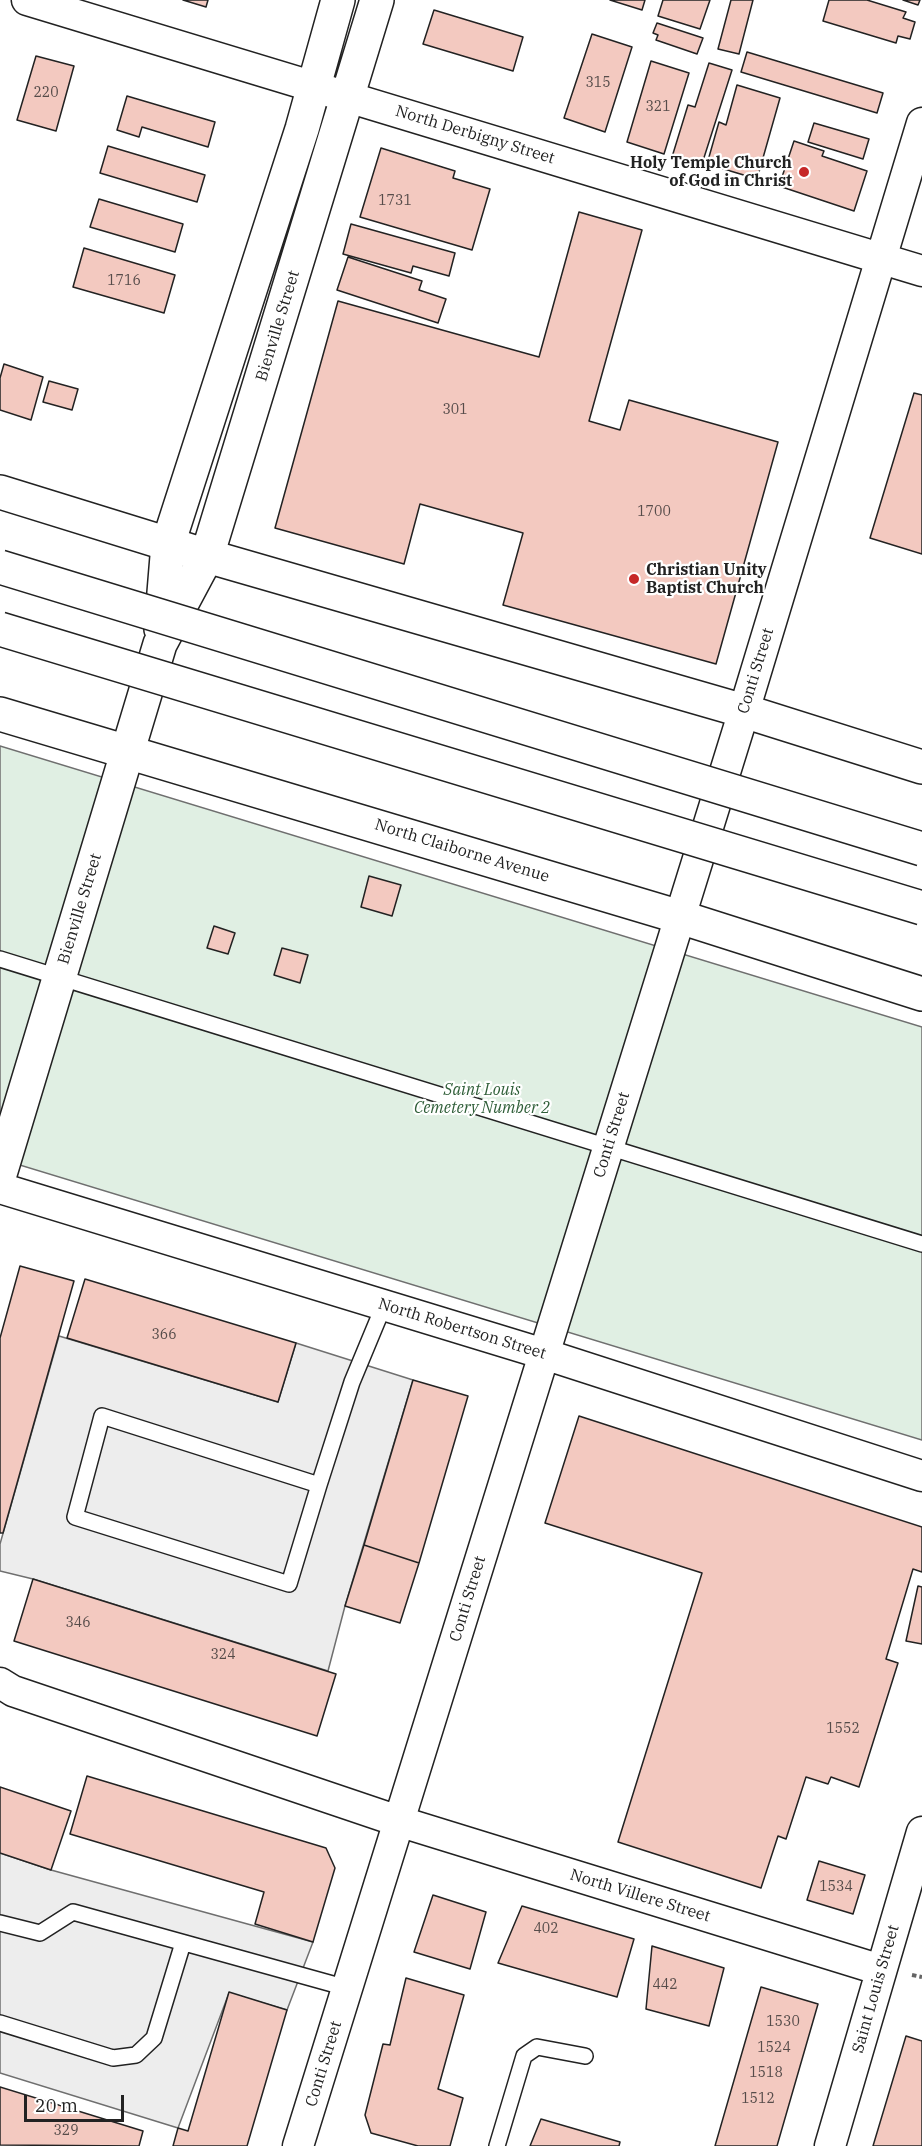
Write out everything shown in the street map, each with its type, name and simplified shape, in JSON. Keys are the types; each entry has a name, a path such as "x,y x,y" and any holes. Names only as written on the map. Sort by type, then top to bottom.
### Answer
{"main road":[{"name":"Bienville Street","path":"160,644 168,544 314,87 338,0"},
{"name":"Bienville Street","path":"0,1174 160,644 207,556 377,0"},
{"path":"0,492 207,556 744,711 922,766"},
{"path":"0,567 922,849"},
{"path":"0,629 922,908"},
{"name":"North Claiborne Avenue","path":"0,714 680,917 922,994"}],"street":[{"name":"North Derbigny Street","path":"27,0 922,271"},
{"name":"Conti Street","path":"303,2145 347,1988 398,1821 744,711 922,123"},
{"name":"North Robertson Street","path":"0,1188 544,1354 922,1476"},
{"name":"North Villere Street","path":"0,1683 13,1691 398,1821 881,1970"},
{"name":"Saint Louis Street","path":"830,2146 922,1832"}],"lane":[{"path":"0,959 922,1244"},
{"path":"319,1485 102,1416 75,1517 290,1584 352,1382 384,1305"},
{"path":"0,1923 40,1933 73,1912 347,1988"},
{"path":"0,2023 113,2058 136,2055 154,2038 183,1943"},
{"path":"497,2146 524,2056 537,2047 585,2056"}],"green space":[{"name":"Saint Louis Cemetery Number 2","path":"0,746 922,1027 922,1440 0,1159"}],"shaded area":[{"path":"59,1336 278,1402 296,1343 413,1380 345,1606 328,1671 33,1579 0,1571 0,1544"},
{"path":"0,1853 51,1870 313,1942 287,2010 229,1993 178,2128 0,2073"}],"building":[{"path":"183,0 208,0 206,7"},
{"path":"610,0 645,0 642,10"},
{"path":"663,0 710,0 700,29 658,16"},
{"path":"731,0 753,0 739,54 718,49"},
{"path":"829,0 867,0 906,12 903,18 915,22 910,39 898,36 896,43 823,21"},
{"path":"903,0 920,0 918,5"},
{"path":"434,10 523,37 513,71 423,44"},
{"path":"657,23 703,38 697,54 656,40 658,35 653,33"},
{"path":"592,34 632,47 605,132 564,118"},
{"path":"747,52 883,93 877,113 741,72"},
{"path":"36,56 74,66 56,131 17,120"},
{"path":"651,61 689,73 664,154 627,142"},
{"path":"709,63 732,70 701,167 672,157 688,105 695,107"},
{"path":"737,85 780,98 757,179 707,164 719,122 726,125"},
{"path":"127,96 215,122 208,147 142,127 139,137 117,130"},
{"path":"814,123 869,139 863,159 808,142"},
{"path":"794,141 824,151 822,156 867,171 854,211 779,186"},
{"path":"108,146 205,175 197,202 100,173"},
{"path":"381,148 455,171 453,178 490,189 472,250 360,217"},
{"path":"99,199 183,224 175,252 90,227"},
{"path":"579,212 642,230 589,421 620,430 629,400 778,442 716,664 503,605 523,533 420,504 404,564 275,528 338,301 539,357"},
{"path":"351,224 455,253 449,276 413,266 411,273 343,254"},
{"path":"84,248 175,275 164,313 73,287"},
{"path":"348,257 422,281 419,290 446,299 438,323 337,290"},
{"path":"4,364 43,377 31,420 0,410 0,378"},
{"path":"49,381 78,389 72,410 43,402"},
{"path":"914,393 922,395 922,554 870,538"},
{"path":"369,876 401,885 392,916 361,907"},
{"path":"214,926 235,933 228,954 207,948"},
{"path":"282,948 308,955 300,983 274,975"},
{"path":"20,1266 74,1281 3,1533 0,1533 0,1338"},
{"path":"85,1279 296,1343 278,1402 67,1338"},
{"path":"413,1380 468,1396 419,1563 364,1545"},
{"path":"579,1416 922,1527 922,1572 913,1569 886,1659 898,1663 859,1787 831,1777 828,1784 806,1777 786,1839 778,1836 761,1888 618,1842 702,1573 545,1523"},
{"path":"364,1545 419,1563 400,1623 345,1606"},
{"path":"33,1579 336,1674 317,1736 14,1641"},
{"path":"918,1586 922,1587 922,1644 906,1641"},
{"path":"87,1776 326,1848 335,1868 313,1942 255,1924 264,1892 70,1834"},
{"path":"0,1787 71,1811 51,1870 0,1853"},
{"path":"819,1861 865,1875 853,1914 807,1900"},
{"path":"433,1895 486,1912 470,1969 414,1952"},
{"path":"522,1906 634,1939 617,1997 498,1963"},
{"path":"652,1946 724,1968 709,2026 646,2009"},
{"path":"406,1978 464,1995 438,2089 463,2098 450,2146 418,2146 371,2133 365,2115 383,2044 390,2045"},
{"path":"761,1987 818,2004 777,2146 715,2146"},
{"path":"229,1992 287,2010 247,2146 173,2146 178,2128 188,2131"},
{"path":"906,2036 922,2041 922,2146 873,2146"},
{"path":"0,2087 143,2131 139,2146 0,2145"},
{"path":"541,2119 620,2142 619,2146 530,2146"}],"place":[{"name":"Holy Temple Church of God in Christ","path":"804,172"},
{"name":"Christian Unity Baptist Church","path":"634,579"}]}
